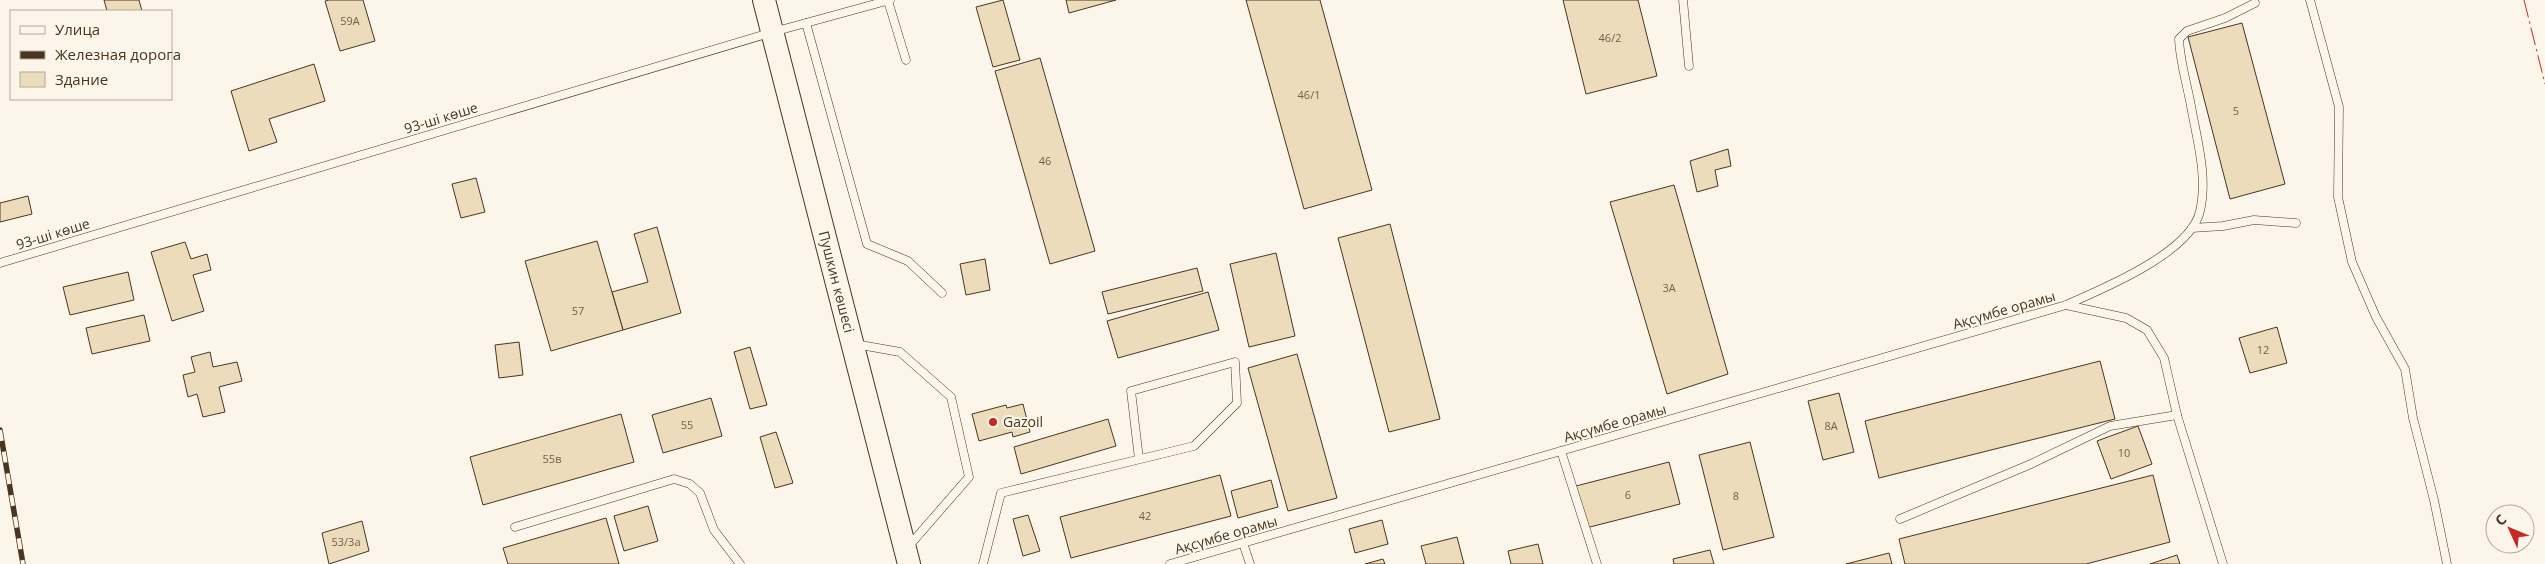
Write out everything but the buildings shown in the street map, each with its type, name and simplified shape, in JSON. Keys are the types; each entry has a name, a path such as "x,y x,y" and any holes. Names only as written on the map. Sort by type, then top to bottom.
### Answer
{"main road":[{"name":"Пушкин көшесі","path":"764,0 908,557"}],"lane":[{"name":"93-ші көше","path":"0,263 773,32 889,0"},
{"path":"889,0 906,60"},
{"path":"1683,0 1689,66"},
{"path":"2310,0 2339,107 2338,197 2352,262 2376,316 2405,369 2413,418 2434,500 2447,564"},
{"path":"2192,228 2200,212 2202,174 2179,39 2187,31 2225,18 2254,3"},
{"path":"806,23 867,244 908,261 942,293"},
{"path":"2192,228 2223,226 2254,220 2296,223"},
{"name":"Ақсүмбе орамы","path":"1170,564 2066,305 2113,285 2163,256 2192,228"},
{"path":"2066,305 2126,318 2147,330 2164,358 2177,415 2223,564"},
{"path":"853,344 900,352 951,397 969,477 908,557"},
{"path":"983,564 1001,492 1194,446 1237,403 1235,362 1131,391 1139,459"},
{"path":"1900,518 2031,464 2110,426 2177,415"},
{"path":"1561,451 1597,564"},
{"path":"515,527 674,479 690,484 700,493 714,530 740,564"},
{"path":"1243,543 1250,564"}],"railway":[{"path":"0,430 23,564"}],"power":[{"path":"2524,0 2545,84"}],"place":[{"name":"Gazoil","path":"993,422"}]}
